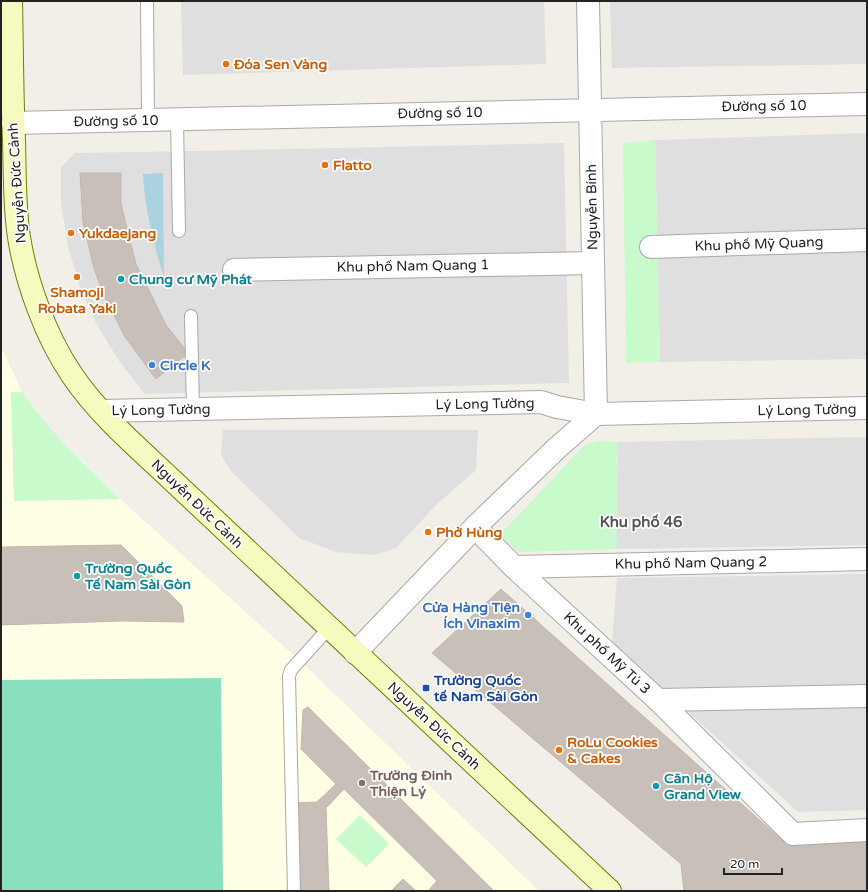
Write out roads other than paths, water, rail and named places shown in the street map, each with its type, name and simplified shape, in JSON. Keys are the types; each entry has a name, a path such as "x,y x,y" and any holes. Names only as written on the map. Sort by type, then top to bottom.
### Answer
{"main road":[{"name":"Nguyễn Đức Cảnh","path":"11,1 15,186 19,237 31,287 39,311 58,353 71,374 101,411 172,480 610,891"}],"street":[{"name":"Nguyễn Bính","path":"588,1 596,414"},
{"name":"Đường số 10","path":"13,124 867,104"},
{"name":"Khu phố Mỹ Quang","path":"651,247 867,240"},
{"name":"Khu phố Nam Quang 1","path":"234,270 593,263"},
{"name":"Lý Long Tường","path":"101,411 541,402 557,407 596,414 867,408"},
{"path":"355,653 475,526 557,448 596,414"},
{"name":"Khu phố Mỹ Tú 3","path":"475,526 514,567 658,700 867,696"},
{"name":"Khu phố Nam Quang 2","path":"514,567 867,559"},
{"path":"658,700 793,834 867,830"}],"lane":[{"path":"146,1 148,120"},
{"path":"177,120 179,231"},
{"path":"191,316 192,410"},
{"path":"294,891 289,676 292,670 329,628"}],"water":[{"path":"163,173 164,277 150,226 143,174"}],"place":[{"name":"Đóa Sen Vàng","path":"226,64"},
{"name":"Flatto","path":"325,165"},
{"name":"Yukdaejang","path":"71,233"},
{"name":"Shamoji Robata Yaki","path":"77,277"},
{"name":"Chung cư Mỹ Phát","path":"121,279"},
{"name":"Circle K","path":"152,365"},
{"name":"Phở Hùng","path":"428,532"},
{"name":"Trường Quốc Tế Nam Sài Gòn","path":"77,576"},
{"name":"Cửa Hàng Tiện Ích Vinaxim","path":"528,615"},
{"name":"Trường Quốc tế Nam Sài Gòn","path":"426,688"},
{"name":"RoLu Cookies & Cakes","path":"559,750"},
{"name":"Trường Đinh Thiện Lý","path":"362,783"},
{"name":"Căn Hộ Grand View","path":"656,786"}],"district":[{"name":"Khu phố 46","path":"641,522"}]}
